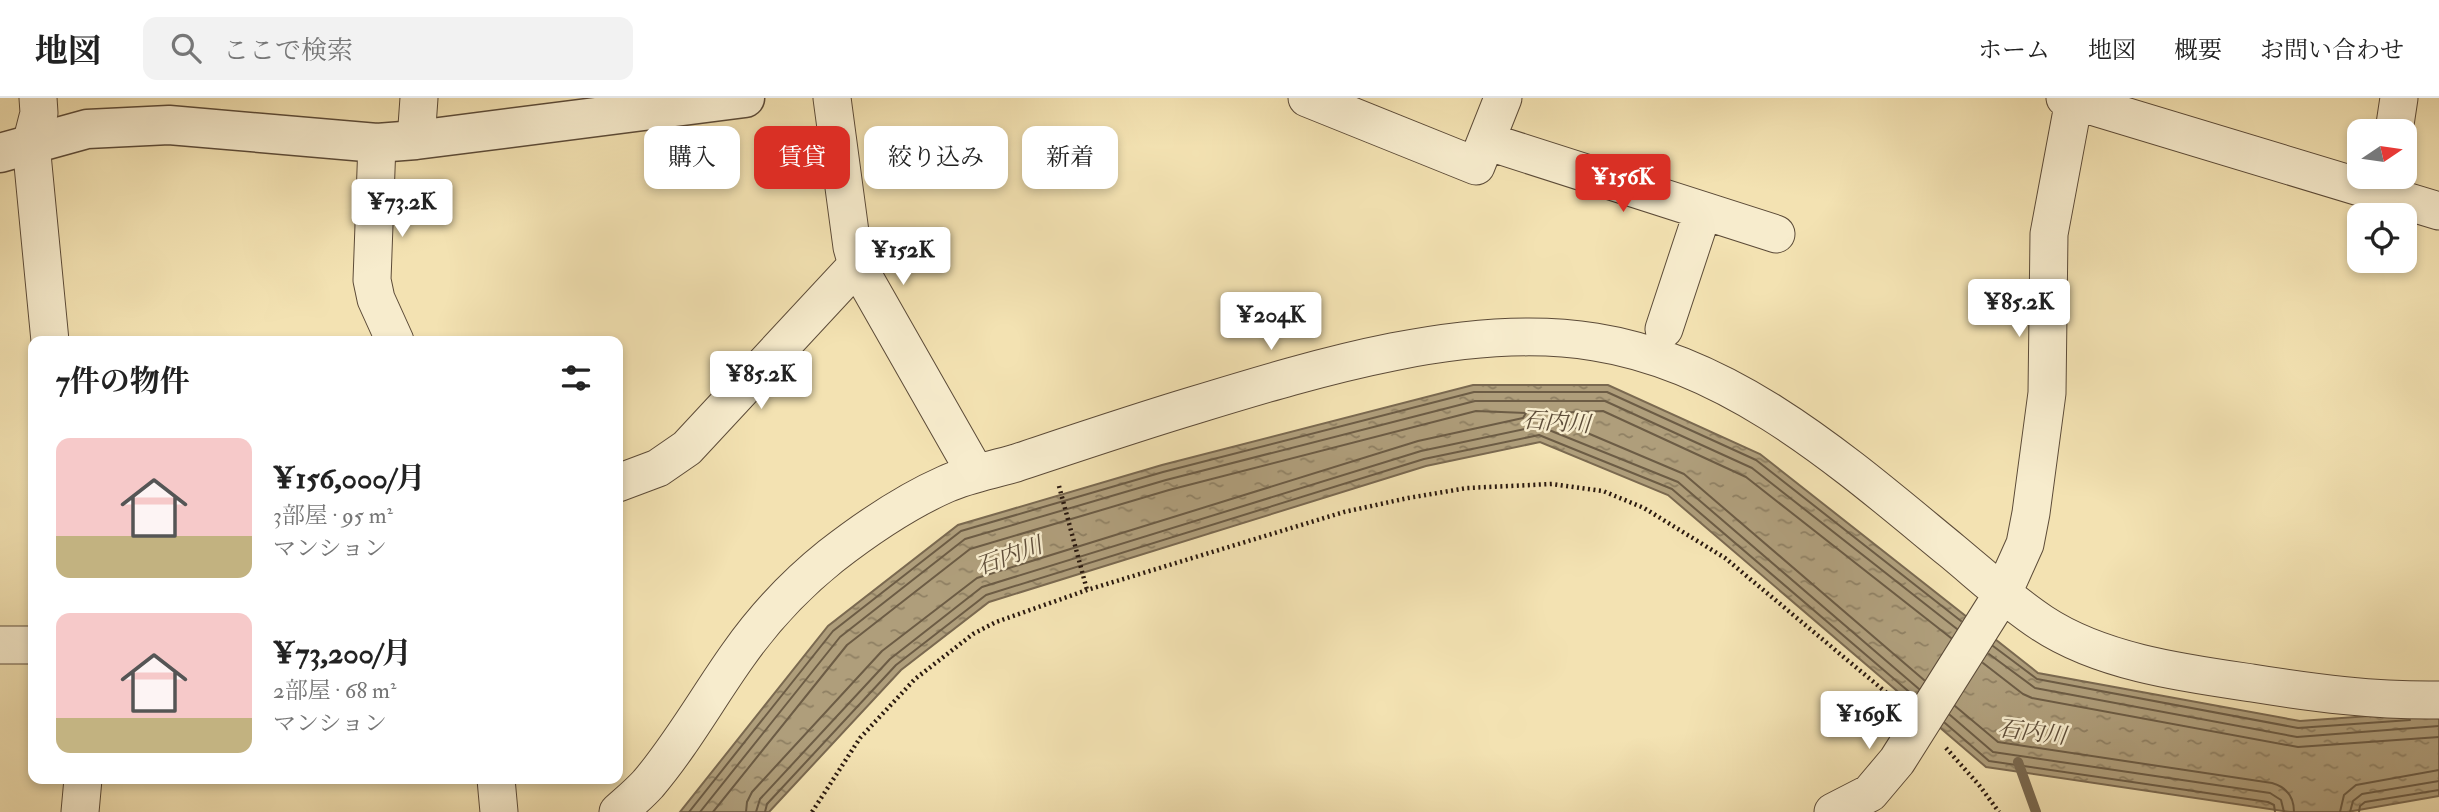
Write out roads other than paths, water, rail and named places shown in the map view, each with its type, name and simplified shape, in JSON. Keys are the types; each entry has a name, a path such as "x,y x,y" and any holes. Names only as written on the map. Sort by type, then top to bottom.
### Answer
{"street":[{"path":"38,98 39,113 16,149 49,336"},
{"path":"416,140 419,98"},
{"path":"16,149 87,128 169,125 377,143 745,98"},
{"path":"832,98 852,247 857,265 976,474"},
{"path":"1307,98 1476,166 1503,98"},
{"path":"2396,119 2399,98"},
{"path":"1833,812 1849,806 1876,787 1897,761 1998,601 2025,544 2032,513 2047,393 2049,234 2069,99 2347,174"},
{"path":"1486,141 1776,234"},
{"path":"377,143 372,280 376,299 393,336"},
{"path":"2394,189 2439,211"},
{"path":"1664,329 1703,211"},
{"path":"623,481 658,468 687,448 857,265"},
{"path":"618,812 647,786 740,652 782,601 827,559 880,520 949,482 1269,382 1394,352 1487,338 1533,335 1594,341 1651,355 1678,365 1750,401 1789,424 1856,472 1998,601 2096,650 2184,673 2335,696 2405,701 2439,700"},
{"path":"0,645 28,645"},
{"path":"80,812 83,784"},
{"path":"496,784 499,812"}],"water":[{"name":"石内川","path":"1473,385 1608,385 1760,454 2038,673 2300,721 2439,711 2439,796 2347,812 2290,812 1986,767 1668,495 1540,442 1426,466 989,602 901,670 769,812 680,812 828,626 958,525 1162,465"}],"waterway":[{"path":"2018,762 2036,812"}]}
